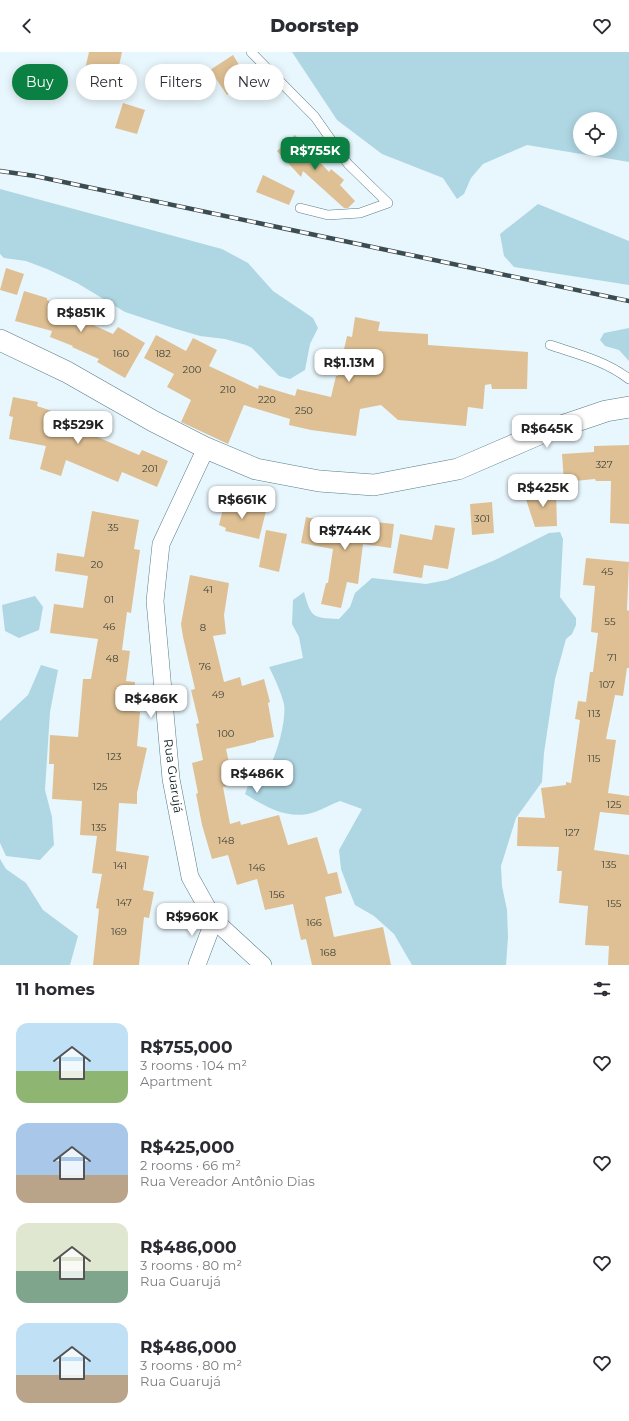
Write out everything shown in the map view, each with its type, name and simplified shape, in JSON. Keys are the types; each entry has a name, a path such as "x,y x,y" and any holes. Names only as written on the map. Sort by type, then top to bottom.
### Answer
{"street":[{"path":"0,340 67,372 153,421 206,448 256,469 319,481 374,485 458,469 544,432 606,411 629,407"},
{"name":"Rua Guarujá","path":"206,448 161,544 155,602 171,772 190,877 214,920 264,965"},
{"path":"197,965 214,920"}],"lane":[{"path":"251,52 315,117 348,164 388,203 360,213 328,214 300,208"},
{"path":"550,345 598,361 623,374 629,379"}],"shaded area":[{"path":"292,52 629,52 629,162 593,156 617,156 617,112 573,112 573,153 527,145 483,164 471,178 464,194 457,199 443,178 382,154 337,120"},
{"path":"0,189 222,249 248,263 273,291 313,318 318,328 310,344 305,370 290,379 279,376 252,348 246,345 225,339 200,336 125,312 77,283 47,269 26,261 4,258 0,254"},
{"path":"538,204 629,241 629,285 514,267 504,256 500,234"},
{"path":"629,328 629,361 619,350 605,346 600,340 604,333"},
{"path":"560,532 563,539 560,597 576,618 576,625 572,634 566,639 555,679 544,753 542,782 516,818 501,866 502,886 507,910 508,937 506,965 412,965 394,934 374,916 355,905 341,869 339,850 362,809 340,801 315,812 296,815 287,814 261,804 245,794 250,780 263,775 268,769 276,752 284,720 284,704 278,686 269,667 303,658 299,637 292,624 293,600 304,592 311,612 314,615 324,618 339,619 350,607 355,593 372,578 426,584 447,580 495,560 549,533"},
{"path":"35,596 43,607 39,630 19,638 5,631 2,605"},
{"path":"41,665 58,670 50,712 45,790 52,817 54,845 40,860 6,856 0,843 0,721 28,695"},
{"path":"0,859 6,869 26,883 43,910 78,936 70,965 0,965"}],"building":[{"path":"89,52 122,52 119,64 86,64"},
{"path":"233,55 239,64 224,64 224,91 216,79 216,66"},
{"path":"123,103 145,110 137,134 115,128"},
{"path":"295,135 329,172 331,169 344,180 340,185 355,201 348,208 344,208 303,171 301,177 277,151"},
{"path":"263,175 295,191 289,205 256,192"},
{"path":"6,268 24,274 17,295 0,290"},
{"path":"24,291 47,298 47,300 82,314 80,319 113,334 118,327 145,343 125,378 97,362 99,359 72,347 73,346 50,337 52,331 15,321"},
{"path":"355,317 380,322 378,331 428,334 428,345 528,352 527,389 492,389 491,384 485,385 483,409 468,407 466,426 398,420 381,405 360,409 356,436 311,430 289,425 290,419 244,405 228,444 181,422 191,400 167,387 174,374 144,358 156,335 186,351 193,338 217,350 209,366 258,389 259,385 295,396 297,389 331,397 336,376 338,376 347,336 352,337"},
{"path":"13,397 38,402 37,406 82,421 79,429 139,455 142,450 168,461 157,487 122,472 118,482 66,460 61,476 40,469 46,446 9,439 13,417 9,416"},
{"path":"629,445 629,524 610,523 611,481 596,481 595,479 564,482 562,454 594,452 594,446"},
{"path":"556,491 557,526 535,527 524,493"},
{"path":"225,500 266,511 259,539 225,531 226,528 219,525"},
{"path":"492,502 494,533 472,535 470,504"},
{"path":"92,511 139,520 134,549 140,550 131,613 127,612 122,650 130,651 126,681 135,682 133,711 140,712 137,746 147,748 137,793 137,804 119,803 116,851 149,856 143,890 154,892 149,918 144,917 139,965 93,965 99,909 96,908 102,874 92,873 97,836 80,835 82,801 52,799 54,764 49,764 50,735 78,737 83,679 91,679 98,639 50,633 54,604 83,608 88,576 55,571 57,553 84,557"},
{"path":"306,517 337,524 338,521 367,525 367,521 394,524 391,548 363,544 358,584 347,582 341,608 321,604 326,583 328,583 333,549 301,543"},
{"path":"435,525 455,528 448,569 424,565 422,578 393,573 400,534 432,540"},
{"path":"266,530 287,534 279,572 259,567"},
{"path":"586,558 629,562 627,610 629,611 629,668 627,668 623,696 615,695 606,739 616,740 608,793 629,796 629,815 600,812 594,850 629,855 629,965 608,965 609,946 585,945 588,906 559,903 562,871 557,871 559,847 517,846 518,817 545,818 541,788 566,785 566,782 571,783 580,720 575,719 578,701 586,702 590,672 593,672 598,633 591,632 595,586 583,585"},
{"path":"190,575 229,583 224,615 226,634 213,636 224,682 240,677 242,686 264,679 270,702 268,703 274,737 226,749 234,785 223,787 230,824 240,821 241,825 279,815 288,845 317,837 328,874 337,872 342,893 325,897 334,937 383,927 391,965 312,965 306,939 301,940 293,904 265,910 257,879 237,885 228,855 212,859 202,825 196,794 198,793 192,763 203,760 196,724 199,723 191,690 195,689 181,624"}],"railway":[{"path":"0,171 35,176 629,301"}]}
